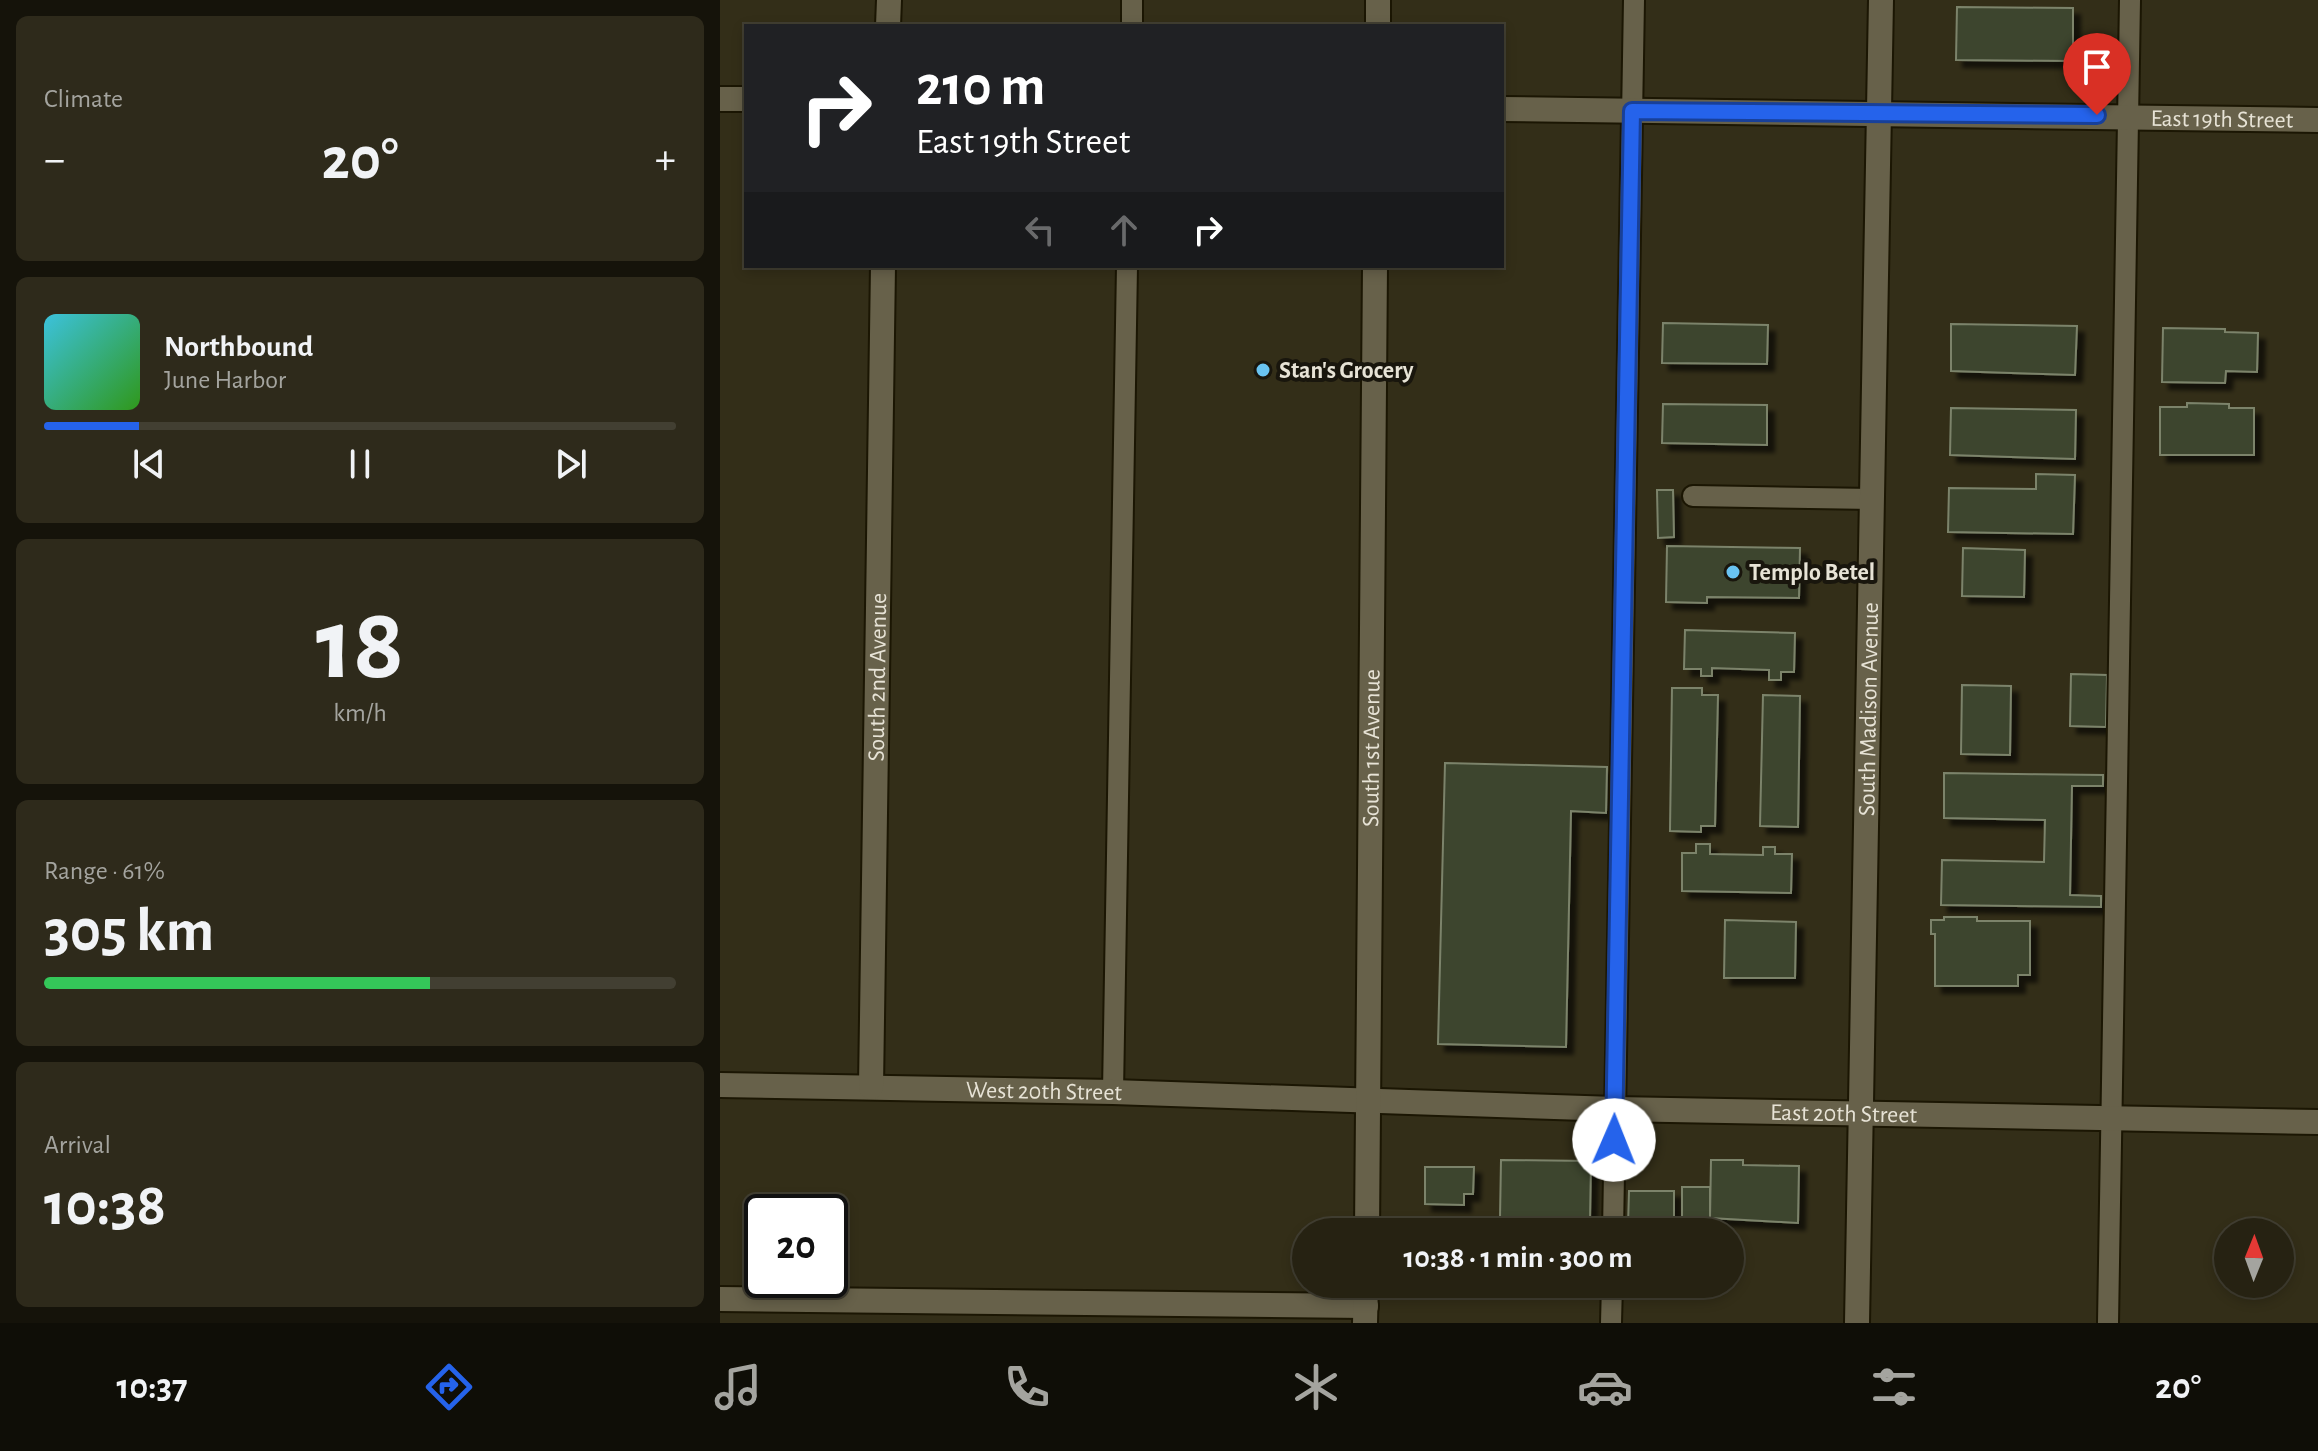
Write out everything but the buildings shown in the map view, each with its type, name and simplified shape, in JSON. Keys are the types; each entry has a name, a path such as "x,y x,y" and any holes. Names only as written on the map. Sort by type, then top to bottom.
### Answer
{"street":[{"path":"888,24 889,0"},
{"path":"1378,0 1378,24"},
{"name":"South Madison Avenue","path":"1857,1323 1881,0"},
{"path":"720,99 744,99"},
{"name":"East 19th Street","path":"1504,109 2318,120"},
{"name":"South 2nd Avenue","path":"871,1087 883,268"},
{"name":"South 1st Avenue","path":"1367,1218 1375,268"},
{"name":"West 20th Street","path":"720,1085 1369,1100"},
{"name":"East 20th Street","path":"1369,1100 1615,1109 2318,1122"},
{"path":"720,1299 1366,1304"}],"lane":[{"path":"1132,0 1132,24"},
{"path":"1613,1218 1634,0"},
{"path":"2108,1323 2130,0"},
{"path":"1113,1092 1127,268"},
{"path":"1693,496 1873,499"},
{"path":"1611,1323 1612,1298"}],"place":[{"name":"Stan's Grocery","path":"1263,370"},
{"name":"Templo Betel","path":"1733,572"}],"route":[{"path":"1614,1140 1632,111 2097,115"}]}
